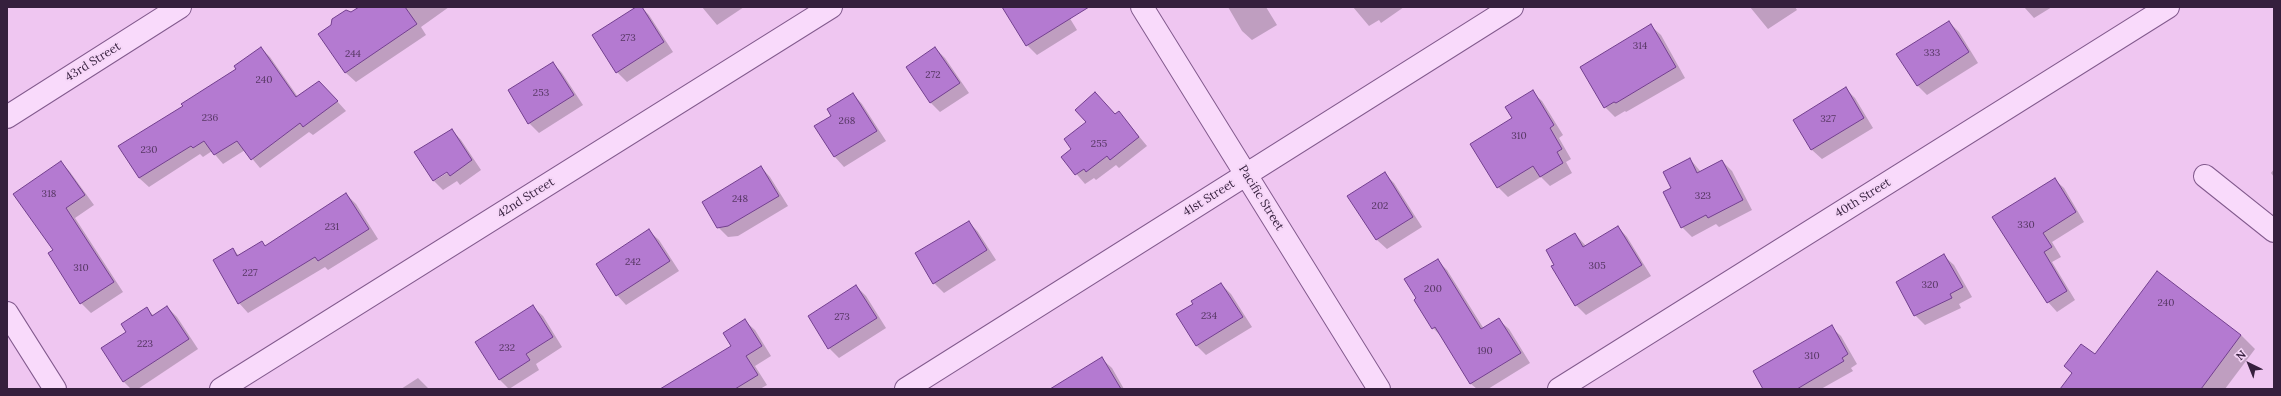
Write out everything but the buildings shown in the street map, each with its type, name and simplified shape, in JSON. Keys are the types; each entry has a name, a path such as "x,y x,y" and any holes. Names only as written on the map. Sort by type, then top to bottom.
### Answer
{"street":[{"name":"43rd Street","path":"7,117 180,7"},
{"name":"42nd Street","path":"221,389 831,7"},
{"name":"Pacific Street","path":"1142,7 1379,389"},
{"name":"41st Street","path":"906,389 1512,7"},
{"name":"40th Street","path":"1559,389 2168,7"},
{"path":"2205,176 2274,231"},
{"path":"7,313 55,389"}]}
